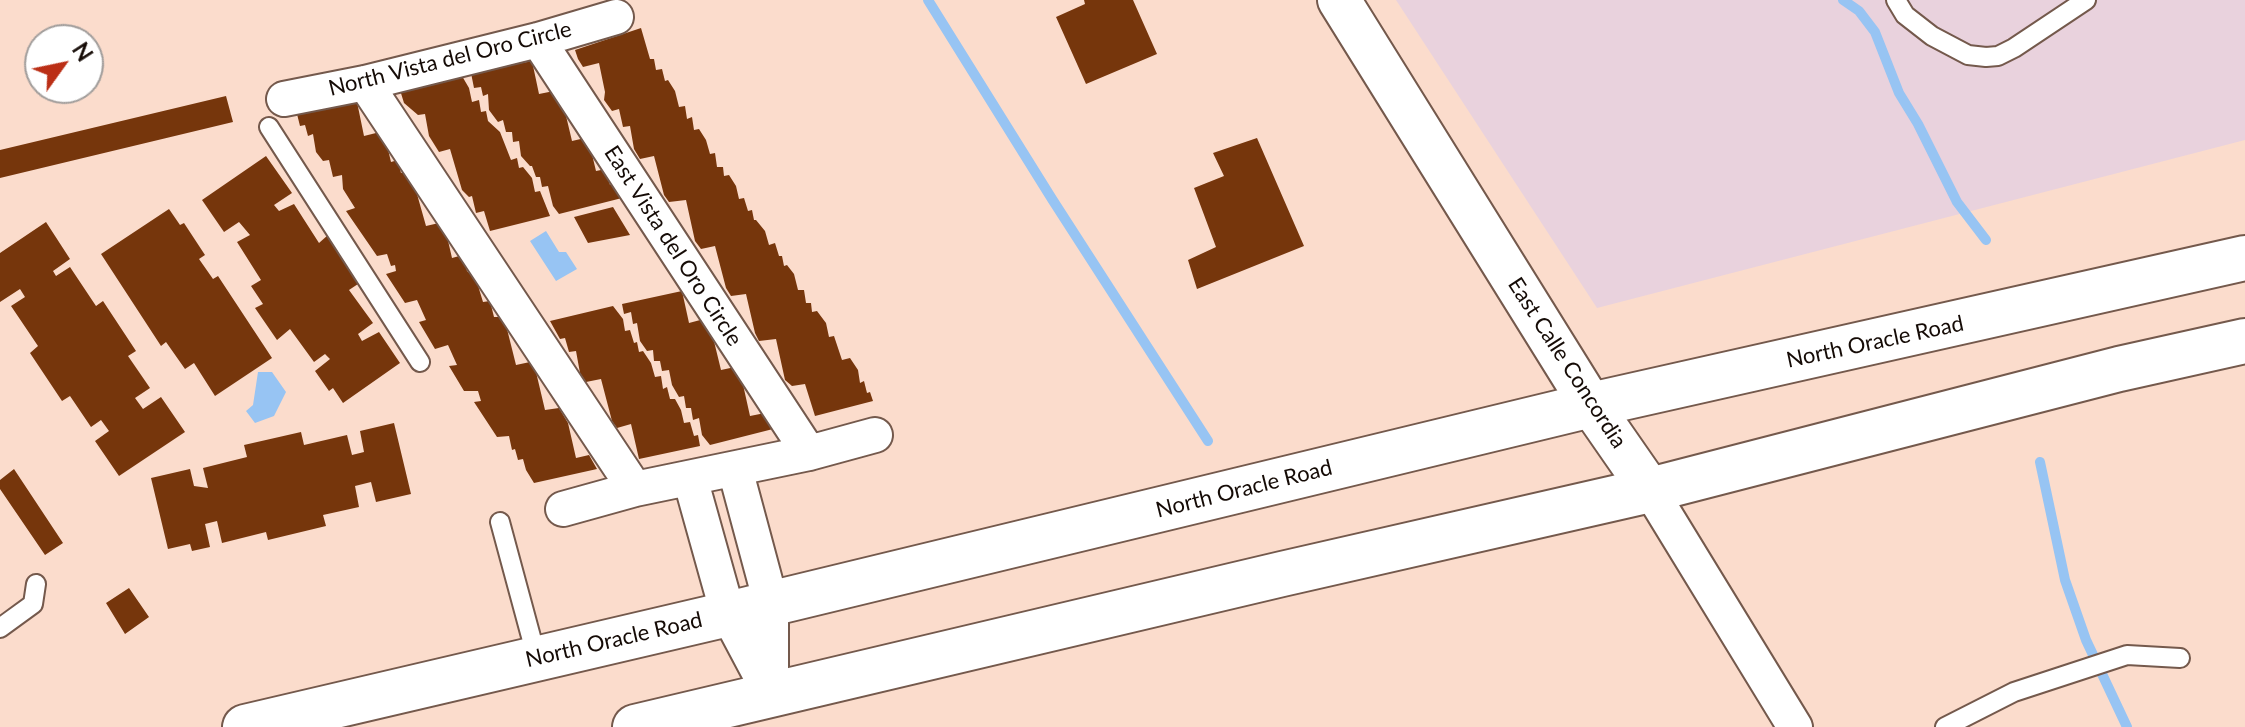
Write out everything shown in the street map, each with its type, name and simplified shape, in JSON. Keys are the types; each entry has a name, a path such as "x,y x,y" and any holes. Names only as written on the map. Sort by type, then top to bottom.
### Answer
{"highway":[{"name":"North Oracle Road","path":"245,727 728,614 1591,405 2245,258"},
{"path":"635,727 1650,490 2119,369 2245,341"}],"street":[{"name":"East Calle Concordia","path":"1339,0 1591,405 1650,490 1795,727"},
{"name":"North Vista del Oro Circle","path":"276,113 365,83 538,40 616,17"},
{"name":"East Vista del Oro Circle","path":"538,40 809,453"},
{"path":"365,83 635,489"},
{"path":"563,509 635,489 809,453 875,435"},
{"path":"735,469 771,603 771,695"},
{"path":"690,478 728,614 771,695"}],"lane":[{"path":"1896,0 1905,15 1932,36 1968,55 1986,57 1998,56 2014,48 2086,0"},
{"path":"276,113 420,362"},
{"path":"500,522 537,659"},
{"path":"0,628 33,604 36,584"},
{"path":"1945,727 2014,692 2127,655 2180,658"}],"shaded area":[{"path":"1396,0 2245,0 2245,140 1597,308"}],"water":[{"path":"546,231 559,252 566,252 577,269 556,281 530,241"},
{"path":"258,372 272,372 286,392 274,416 255,423 246,411 253,405"}],"building":[{"path":"1084,0 1133,0 1157,54 1086,84 1056,17 1085,4"},
{"path":"641,28 650,59 654,59 656,70 662,69 665,81 668,80 675,91 679,107 685,106 687,119 692,117 694,130 699,129 710,154 715,153 717,167 723,167 724,176 729,175 739,199 744,198 748,211 752,210 754,220 765,231 769,245 775,243 784,266 787,265 794,274 798,290 804,290 806,303 811,303 812,312 817,311 826,323 829,337 834,336 842,360 850,358 858,370 860,383 864,381 873,401 815,416 805,384 792,386 785,380 776,339 759,341 746,294 731,296 726,288 715,246 701,249 695,241 686,200 669,202 664,195 654,156 640,159 634,149 630,126 623,127 619,109 612,111 604,100 599,63 583,67 578,59 575,50"},
{"path":"532,61 539,94 554,91 562,99 572,141 585,138 596,171 606,169 610,185 622,198 559,214 553,206 548,186 542,187 540,177 536,177 532,166 521,156 519,141 513,142 512,132 506,132 503,120 498,122 489,110 488,94 483,96 481,87 474,88 471,73"},
{"path":"462,76 472,102 479,100 481,112 486,111 488,121 500,132 511,160 517,158 519,168 523,167 532,178 535,192 540,191 550,216 490,231 484,211 476,213 472,196 469,197 462,190 450,149 439,152 429,136 425,114 418,115 404,103 400,90"},
{"path":"226,96 233,122 0,178 0,150"},
{"path":"357,102 364,136 380,132 386,141 391,162 398,160 401,173 415,187 426,226 439,223 446,232 452,258 463,255 467,271 476,279 483,302 490,301 494,317 501,317 506,325 516,365 530,362 536,372 545,410 559,408 568,423 576,458 589,455 597,469 534,483 523,459 518,460 515,449 512,450 509,436 497,437 474,402 481,401 478,391 464,391 449,366 457,365 448,345 435,349 419,322 426,320 417,300 405,303 386,274 396,271 395,265 391,266 387,254 377,256 346,211 355,208 343,189 342,175 333,177 329,160 323,161 316,152 313,134 308,136 305,125 300,126 297,114"},
{"path":"1257,138 1304,246 1197,289 1188,260 1216,247 1194,188 1224,176 1213,153"},
{"path":"266,156 292,193 274,205 279,211 294,204 319,243 328,235 361,282 349,290 373,323 358,334 362,341 379,332 400,363 343,403 333,388 329,391 315,371 330,359 325,354 314,362 290,329 277,340 255,308 263,304 251,286 261,280 237,242 250,235 239,222 224,232 202,200"},
{"path":"613,207 630,235 588,243 574,217"},
{"path":"169,209 180,225 184,223 205,255 199,259 213,279 218,276 272,358 215,396 194,363 185,369 166,342 161,346 101,254"},
{"path":"46,222 70,259 53,271 56,276 70,267 96,306 103,301 136,351 128,356 150,388 135,398 143,409 161,397 185,432 119,476 95,441 109,431 101,420 91,427 70,396 62,401 30,353 38,346 11,306 25,297 20,289 0,302 0,253"},
{"path":"682,291 689,323 704,319 711,329 721,370 735,367 742,380 750,416 765,413 771,419 773,429 710,445 702,435 699,418 693,420 684,396 679,397 672,385 669,370 662,371 660,361 654,361 653,350 647,351 640,341 637,323 633,324 631,312 624,314 622,304"},
{"path":"613,306 623,319 625,331 630,330 634,343 637,342 639,352 643,351 651,363 655,377 661,376 663,389 667,387 670,399 675,399 684,423 690,422 700,446 639,459 631,424 617,428 612,421 601,379 586,382 580,373 576,351 569,352 565,338 560,339 550,321"},
{"path":"394,423 411,494 376,502 371,482 355,486 359,507 323,515 326,526 268,540 266,532 222,543 217,521 205,524 210,547 192,551 190,544 168,549 151,478 190,469 194,486 208,488 203,468 247,457 244,445 301,432 304,445 347,435 352,455 364,452 360,431"},
{"path":"14,469 63,543 45,555 0,489 0,480"},
{"path":"129,588 149,617 125,634 106,603"}],"waterway":[{"path":"928,0 1208,441"},
{"path":"1843,0 1859,11 1875,32 1899,93 1957,202 1986,240"},
{"path":"2040,462 2065,580 2086,640 2127,727"}]}
